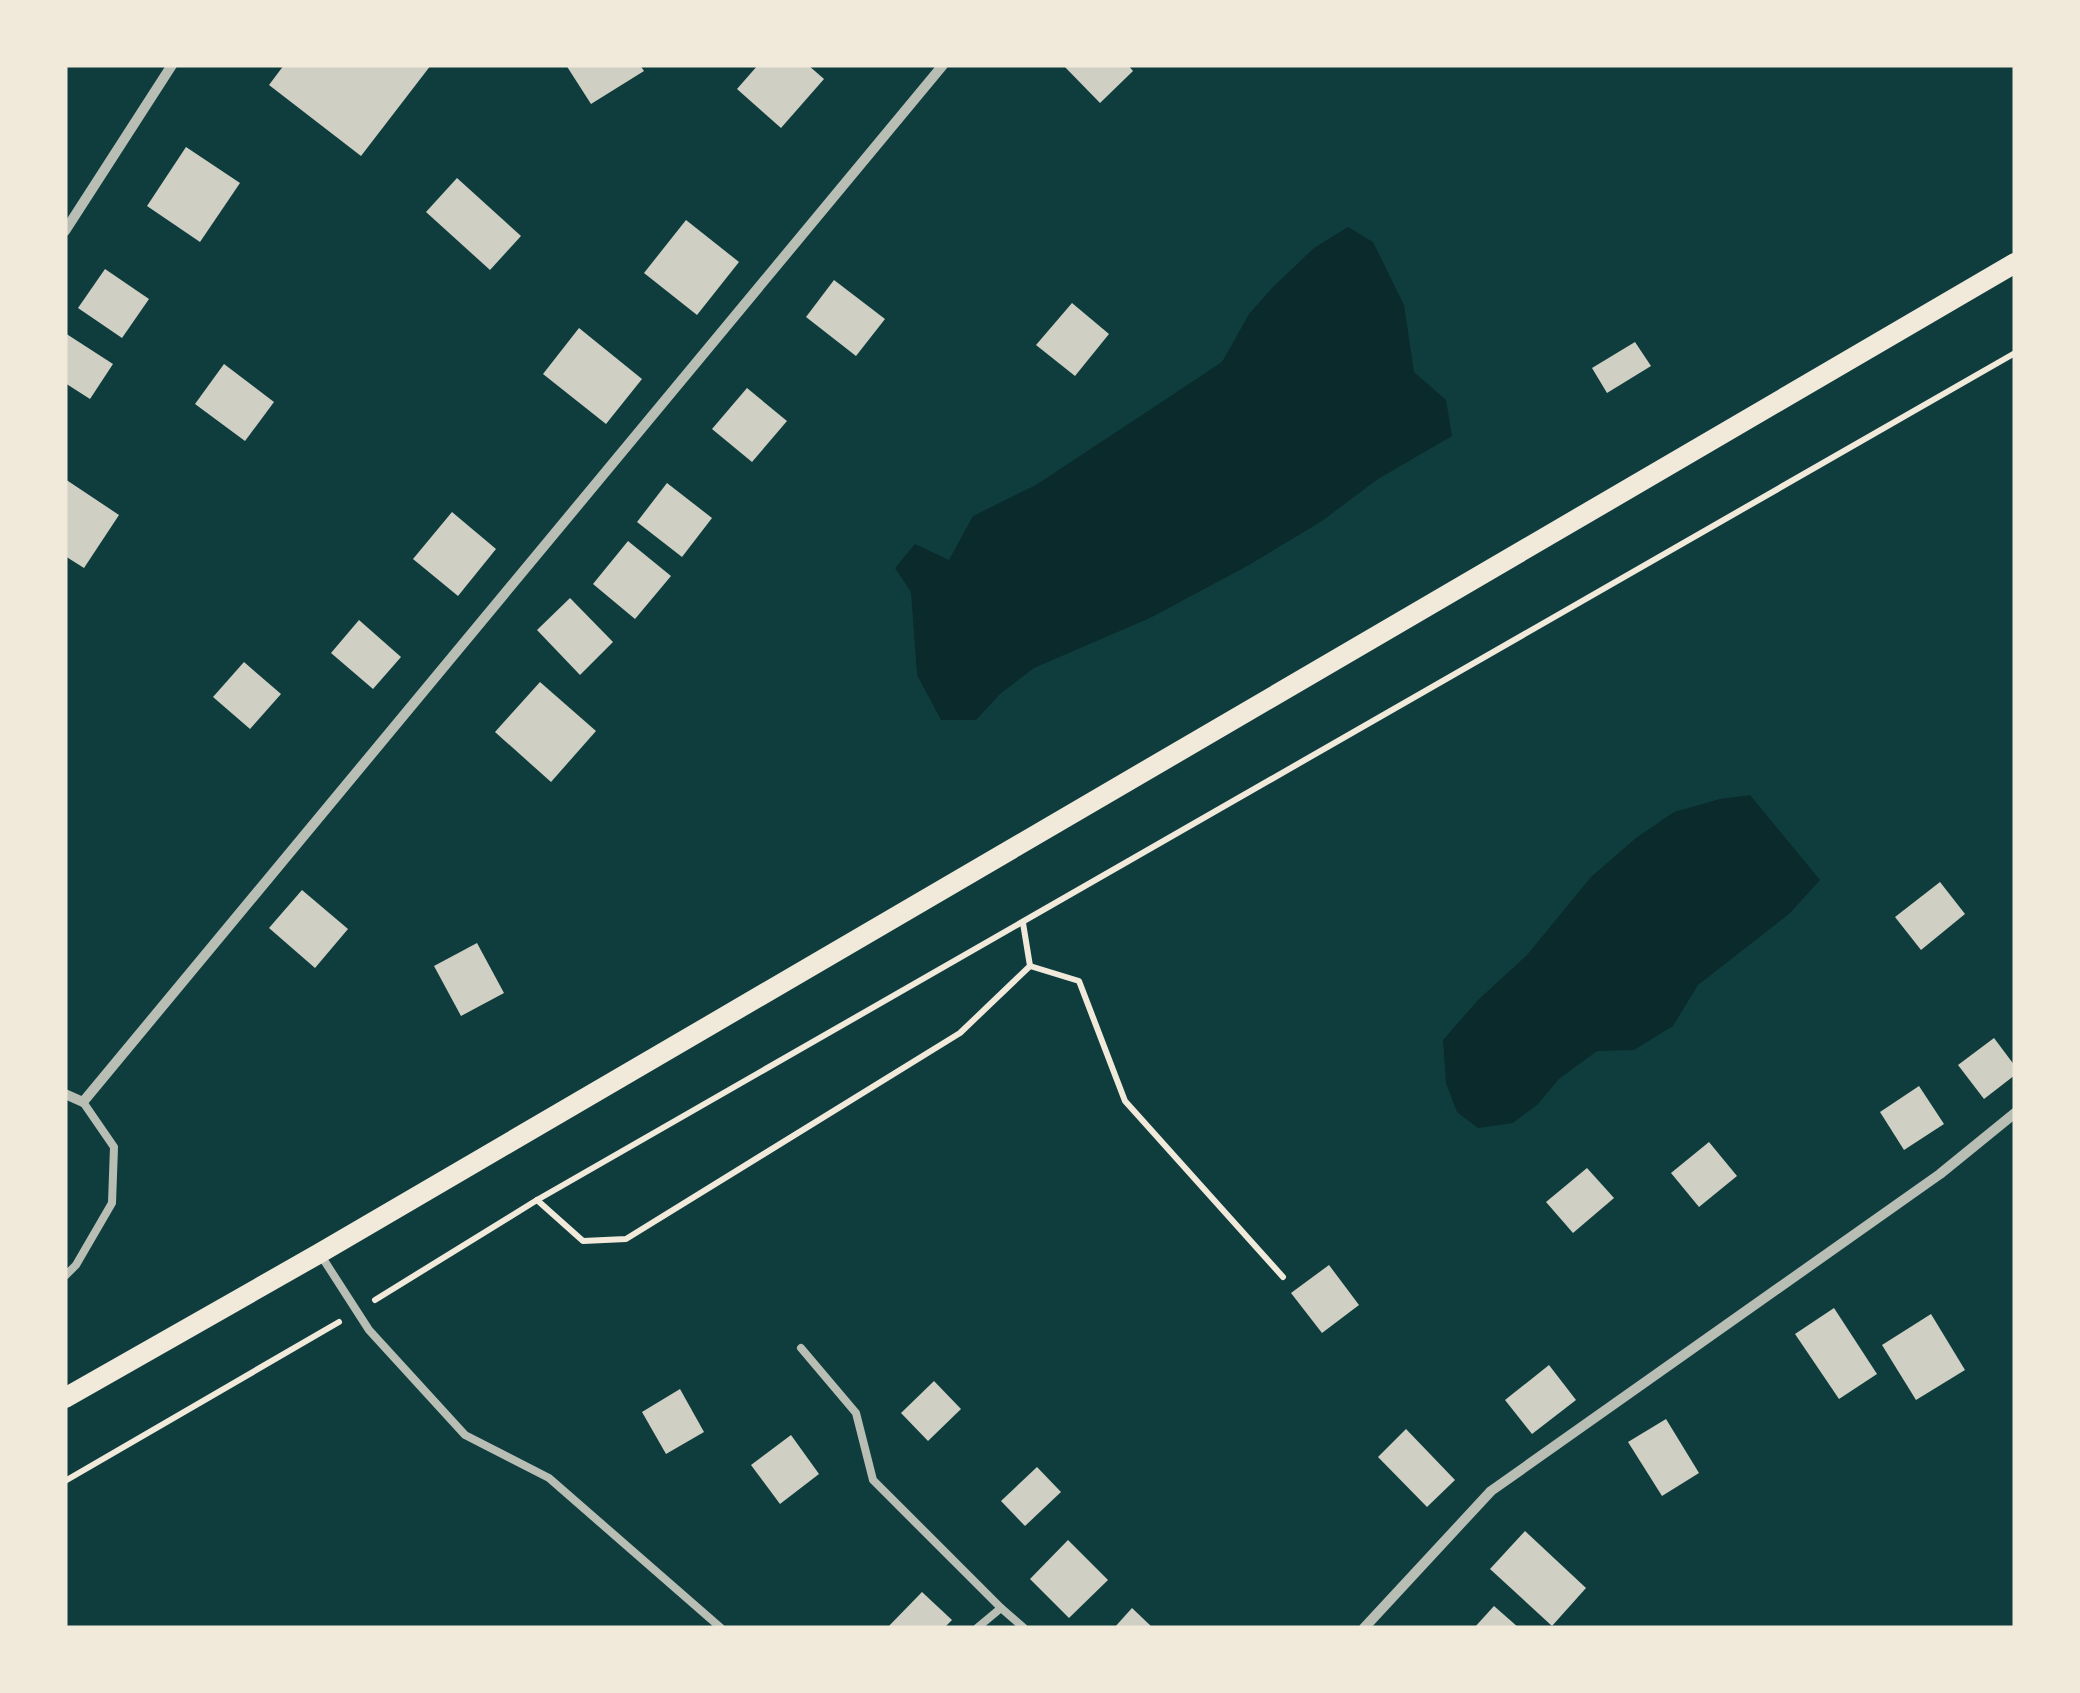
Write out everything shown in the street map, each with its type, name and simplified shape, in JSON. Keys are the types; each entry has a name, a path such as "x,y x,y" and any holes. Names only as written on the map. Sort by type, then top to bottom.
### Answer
{"main road":[{"path":"65,1398 2015,263"}],"street":[{"path":"65,231 172,65"},
{"path":"65,1094 83,1102 943,65"},
{"path":"1364,1628 1492,1492 1940,1174 2015,1113"}],"lane":[{"path":"65,1276 76,1265 112,1203 114,1147 83,1102"},
{"path":"320,1253 369,1330 465,1435 549,1478 721,1628"},
{"path":"801,1348 856,1413 873,1480 1024,1628"},
{"path":"977,1628 1000,1608"}],"path":[{"path":"65,1481 356,1312 537,1200 2015,353"},
{"path":"1024,923 1030,966"},
{"path":"537,1200 583,1241 626,1238 960,1032 1030,966"},
{"path":"1030,966 1078,982 1124,1102 1282,1277"}],"water":[{"path":"1348,227 1373,242 1404,305 1414,372 1446,400 1452,436 1378,479 1322,521 1249,565 1150,618 1034,668 1000,694 976,720 941,720 917,675 911,592 895,568 915,544 949,560 973,516 1036,485 1222,362 1249,314 1273,287 1314,248"},
{"path":"1750,795 1820,880 1789,914 1698,985 1673,1026 1634,1050 1597,1051 1559,1079 1538,1104 1513,1123 1478,1128 1457,1112 1446,1083 1443,1040 1478,1000 1527,955 1591,877 1674,812"}],"building":[{"path":"284,65 431,65 361,156 269,85"},
{"path":"566,65 640,65 644,71 591,104"},
{"path":"758,65 808,65 824,79 781,128 737,89"},
{"path":"1063,65 1128,65 1133,71 1100,103"},
{"path":"186,147 240,183 200,242 147,206"},
{"path":"457,178 521,236 490,270 426,212"},
{"path":"686,220 739,262 697,315 644,273"},
{"path":"105,269 149,299 122,338 78,308"},
{"path":"834,280 885,319 856,356 806,317"},
{"path":"1072,303 1109,334 1075,376 1036,345"},
{"path":"579,328 642,379 606,424 543,374"},
{"path":"65,333 113,364 90,399 65,383"},
{"path":"1635,342 1651,366 1607,393 1592,368"},
{"path":"224,364 274,402 245,441 195,404"},
{"path":"747,388 787,421 752,462 712,429"},
{"path":"65,479 119,515 84,568 65,556"},
{"path":"667,483 712,518 682,557 637,522"},
{"path":"452,512 496,549 458,596 413,559"},
{"path":"628,541 671,576 635,619 593,584"},
{"path":"570,598 613,642 580,675 537,630"},
{"path":"359,620 401,657 373,689 331,653"},
{"path":"244,662 281,694 250,729 213,697"},
{"path":"540,682 596,731 551,782 495,732"},
{"path":"1940,882 1965,914 1921,950 1895,917"},
{"path":"302,890 348,929 315,968 269,928"},
{"path":"477,943 504,993 461,1016 434,966"},
{"path":"1994,1038 2015,1066 2015,1075 1984,1099 1958,1065"},
{"path":"1919,1086 1944,1124 1904,1150 1880,1112"},
{"path":"1709,1142 1737,1176 1699,1207 1671,1173"},
{"path":"1587,1168 1614,1198 1573,1233 1546,1202"},
{"path":"1329,1265 1359,1305 1322,1333 1291,1293"},
{"path":"1834,1308 1877,1374 1839,1399 1795,1334"},
{"path":"1931,1314 1965,1370 1916,1400 1882,1345"},
{"path":"1549,1365 1576,1400 1532,1434 1505,1400"},
{"path":"934,1381 961,1409 928,1441 901,1413"},
{"path":"680,1389 704,1432 666,1454 642,1412"},
{"path":"1666,1419 1699,1473 1662,1496 1628,1442"},
{"path":"1406,1429 1455,1480 1427,1507 1378,1457"},
{"path":"791,1435 819,1474 780,1504 751,1465"},
{"path":"1037,1467 1061,1492 1025,1526 1001,1501"},
{"path":"1525,1531 1586,1588 1552,1626 1490,1569"},
{"path":"1068,1540 1108,1580 1069,1618 1030,1579"},
{"path":"922,1592 952,1620 944,1628 887,1628"},
{"path":"1494,1606 1519,1628 1474,1628"},
{"path":"1132,1608 1153,1628 1114,1628"}]}
